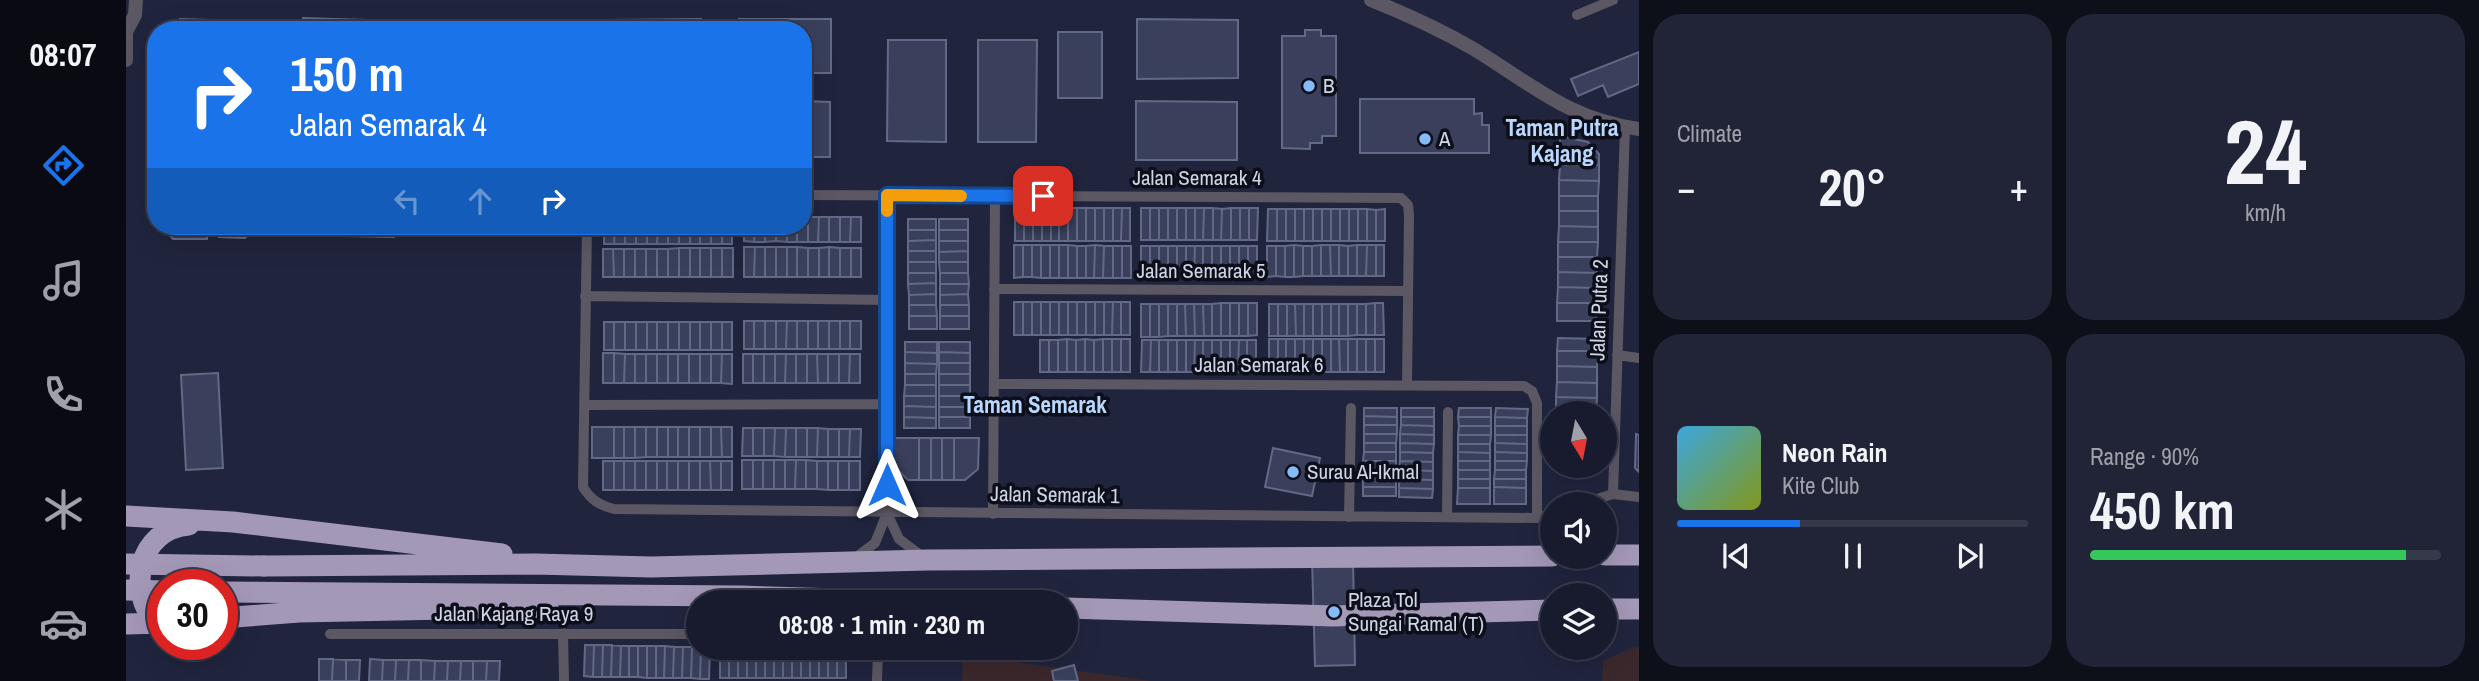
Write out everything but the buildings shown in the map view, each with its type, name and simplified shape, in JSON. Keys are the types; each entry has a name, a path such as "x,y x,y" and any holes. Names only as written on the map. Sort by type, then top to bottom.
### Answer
{"highway":[{"path":"126,516 233,522 404,540 580,565"},
{"path":"147,612 141,606 137,587 141,559 152,541 170,529 182,526 233,522"},
{"path":"1617,555 1639,555"},
{"path":"126,565 651,567 927,560 1540,556"},
{"path":"126,590 147,591"},
{"path":"238,592 686,597"},
{"path":"238,617 299,612 536,609 605,596"},
{"path":"1078,608 1333,616 1540,610"},
{"path":"1617,609 1639,609"},
{"path":"126,624 147,624"}],"street":[{"path":"126,60 135,0"},
{"path":"130,24 149,0"},
{"path":"1371,0 1418,19 1472,49 1568,110 1632,128"},
{"path":"1577,15 1613,0"},
{"name":"Jalan Putra 2","path":"1613,492 1617,355 1632,128"},
{"name":"Jalan Semarak 4","path":"812,195 1401,198 1408,205 1407,384"},
{"path":"847,563 876,543 887,513 887,195"},
{"path":"993,514 995,196"},
{"path":"587,235 585,405 887,404"},
{"name":"Jalan Semarak 5","path":"994,289 1408,291"},
{"path":"585,296 887,300"},
{"path":"1617,355 1639,358"},
{"name":"Jalan Semarak 6","path":"994,384 1524,386 1532,391 1537,403 1537,518"},
{"name":"Jalan Semarak 1","path":"585,405 583,487 589,497 601,506 614,509 1540,517"},
{"path":"1349,517 1351,408"},
{"path":"1447,517 1448,412"},
{"path":"1617,494 1639,497"},
{"path":"887,513 899,539 927,560"},
{"path":"564,633 564,681"},
{"name":"Jalan Kajang Raya 9","path":"330,634 686,634"},
{"path":"877,681 878,660"}],"shaded area":[{"path":"1634,647 1639,648 1639,681 1602,681 1603,661 1617,660 1617,655"},
{"path":"963,660 999,660 1151,681 962,681"}],"slow traffic":[{"path":"887,211 887,195 961,196"}],"place":[{"name":"B","path":"1309,86"},
{"name":"A","path":"1425,139"},
{"name":"Surau Al-Ikmal","path":"1293,472"},
{"name":"Plaza Tol Sungai Ramal (T)","path":"1334,612"}],"district":[{"name":"Taman Putra Kajang","path":"1562,141"},
{"name":"Taman Semarak","path":"1035,405"}],"route":[{"path":"887,485 887,195 1043,196"}]}
